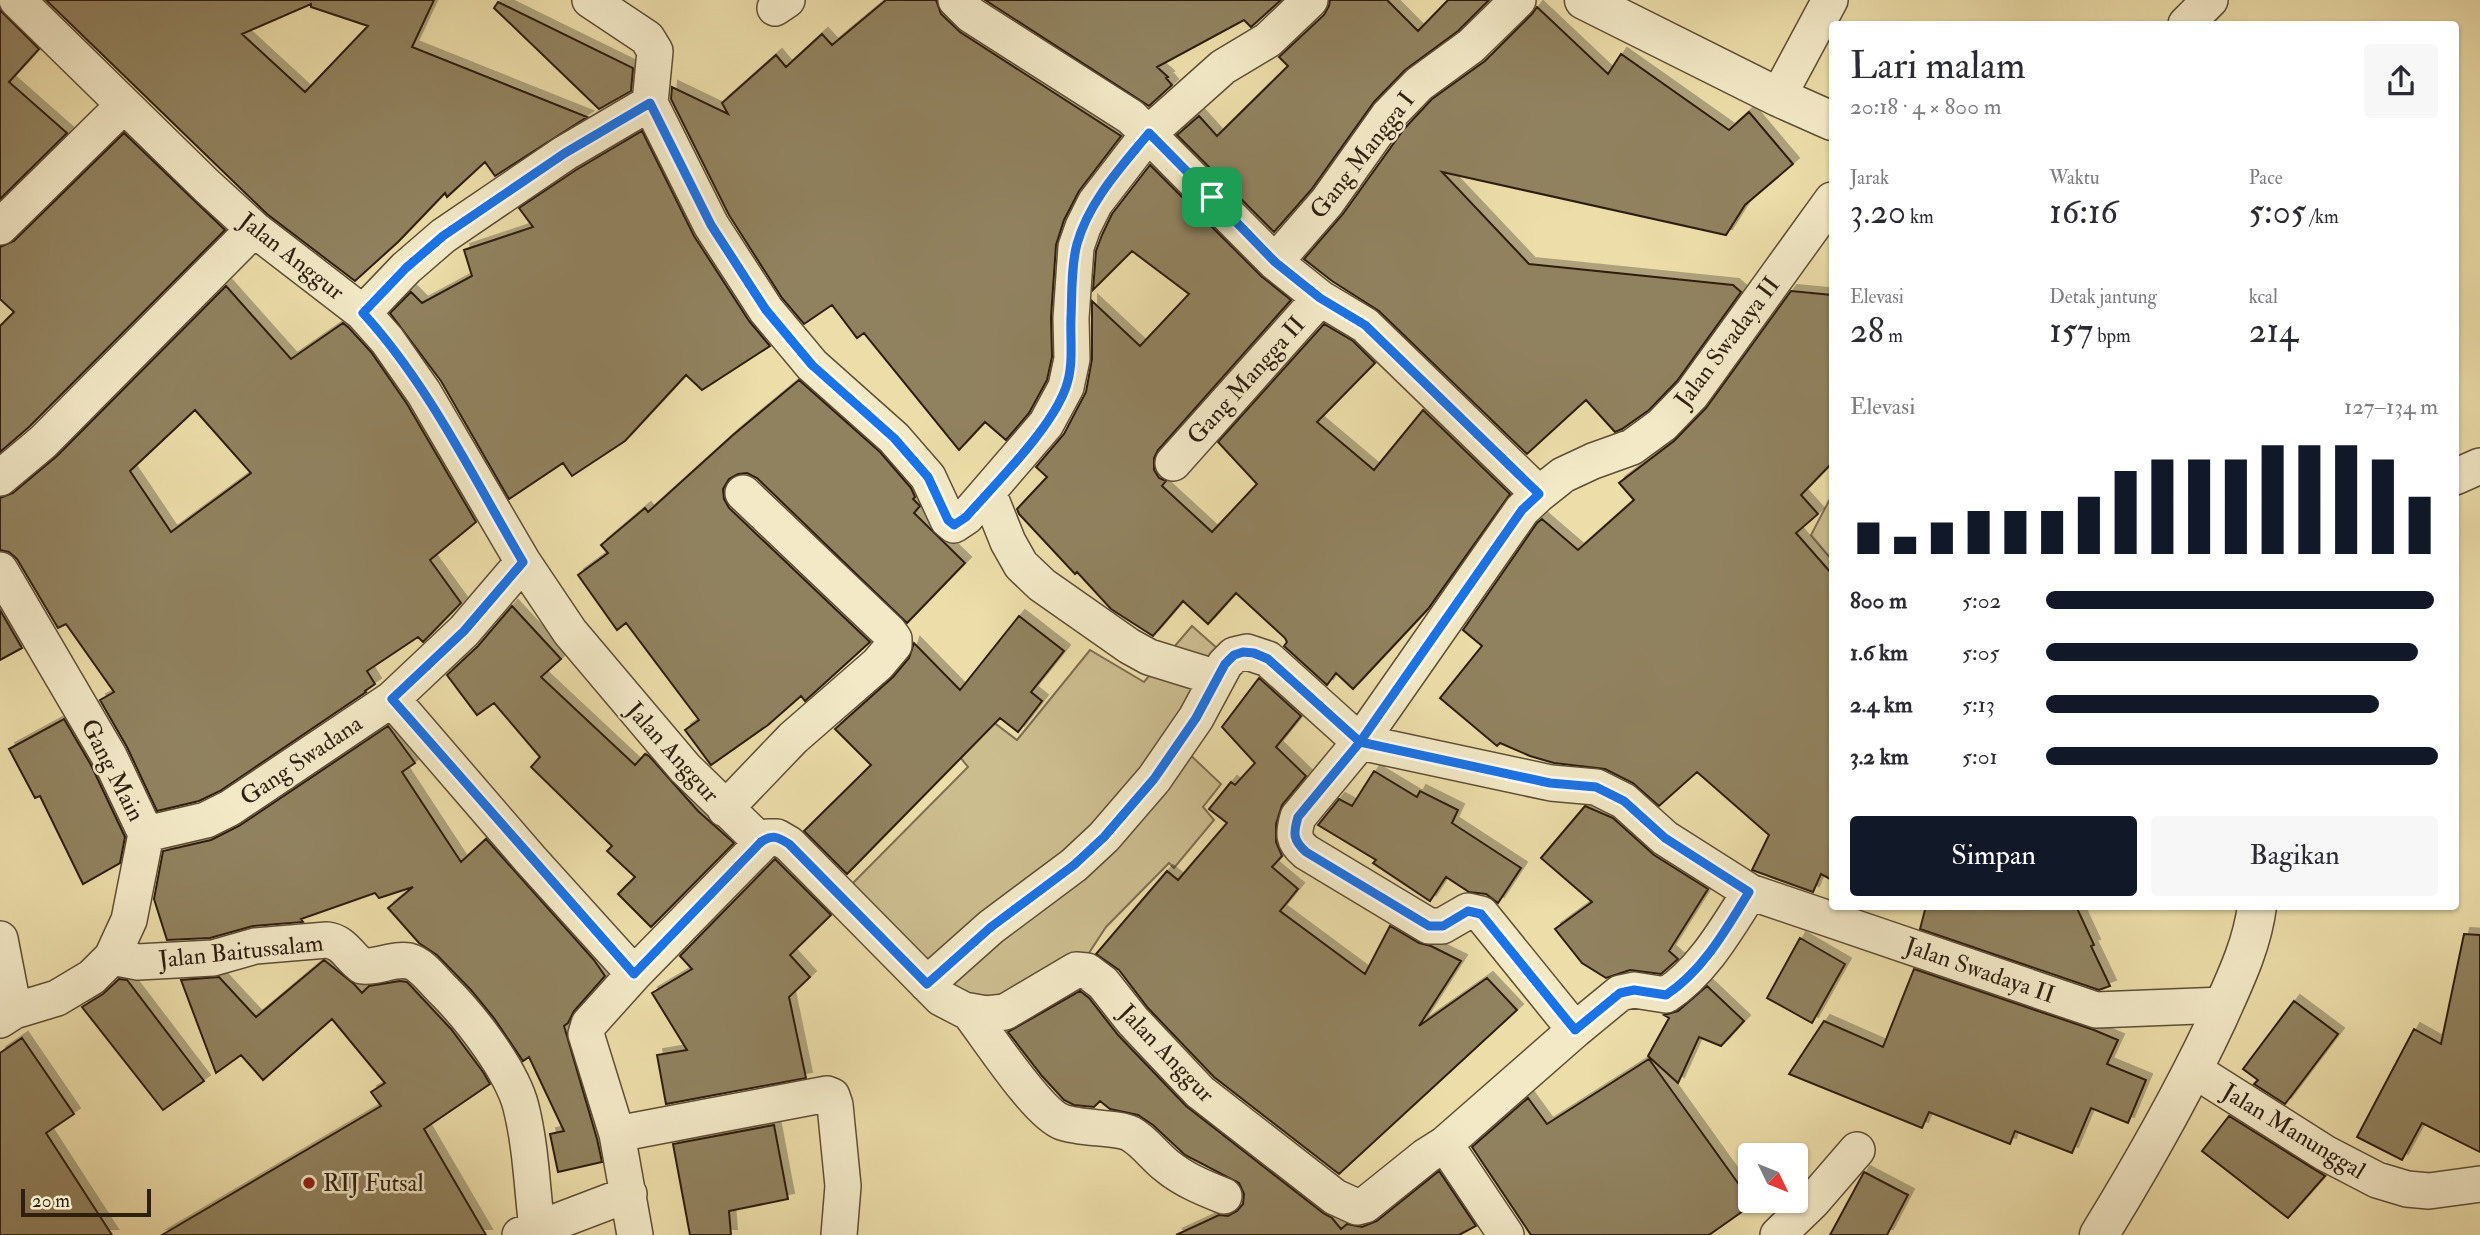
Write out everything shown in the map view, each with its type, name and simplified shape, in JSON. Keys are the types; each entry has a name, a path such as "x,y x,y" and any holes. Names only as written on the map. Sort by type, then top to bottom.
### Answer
{"street":[{"name":"Jalan Anggur","path":"17,0 123,106 254,229 363,313 387,340 424,393 523,562 570,632 611,681 685,768 725,810 761,842 768,837 777,836 789,844 941,998 968,1011 986,1014 1005,1012 1076,970 1087,971 1103,983 1133,1021 1200,1092 1335,1197 1357,1207 1366,1205 1426,1156 1445,1144 1620,993 1634,990 1666,995 1678,987 1708,953 1749,892"},
{"path":"590,0 647,38 655,51 650,103 711,225 766,310 812,365 894,438 928,477 948,520 954,525 961,522 1046,424 1066,387 1072,359 1071,318 1076,247 1094,203 1149,133 1223,66 1268,40 1310,0"},
{"name":"Gang Mangga II","path":"957,0 971,15 1070,80 1117,107 1149,133 1275,262 1320,298 1365,325 1539,494"},
{"name":"Gang Mangga I","path":"1275,262 1327,202 1388,116 1419,84 1471,46 1518,0"},
{"path":"1584,0 1829,120"},
{"path":"1778,97 1830,0"},
{"path":"2189,21 2210,0"},
{"path":"363,313 406,268 443,236 565,153 650,103"},
{"path":"0,227 123,106"},
{"name":"Jalan Swadaya II","path":"1575,1030 1481,914 1468,911 1443,926 1429,926 1306,852 1296,843 1293,832 1298,817 1360,742 1522,510 1563,475 1632,447 1662,425 1692,394 1829,204"},
{"path":"0,478 43,442 254,229"},
{"name":"Gang Mangga II","path":"1173,463 1320,298"},
{"path":"2459,475 2480,466"},
{"path":"988,492 1008,542 1021,565 1042,585 1149,657 1217,678"},
{"path":"725,810 793,738 878,664 894,645 894,639 889,632 743,493"},
{"name":"Gang Swadana","path":"146,834 206,820 230,808 392,699 464,631 523,562"},
{"name":"Gang Main","path":"0,570 109,756 146,834 129,920 112,957 92,977 57,998 7,1016"},
{"path":"927,984 991,927 1074,865 1104,837 1154,779 1196,718 1217,678 1234,655 1247,652 1259,655 1284,672 1360,742"},
{"path":"392,699 634,974"},
{"name":"Jalan Swadaya II","path":"1360,742 1550,783 1596,787 1624,801 1665,838 1749,892 2096,1010 2223,1005"},
{"path":"635,1235 617,1134 586,1034 589,1024 761,842"},
{"path":"2099,1235 2194,1070 2244,957 2256,910"},
{"path":"0,939 7,1016"},
{"name":"Jalan Baitussalam","path":"112,957 138,962 213,958 255,946 327,940 336,941 343,946 362,966 408,961 417,964 456,1003 499,1060 512,1083 521,1105 532,1170 528,1232"},
{"path":"968,1011 1033,1097 1054,1118 1082,1127 1128,1132 1142,1141 1165,1165 1184,1179 1224,1196"},
{"name":"Jalan Manunggal","path":"2194,1070 2325,1153 2378,1180 2407,1189 2428,1191 2480,1184"},
{"path":"617,1134 827,1094 832,1096 843,1186 839,1235"},
{"path":"1445,1144 1506,1235"},
{"path":"1778,1235 1812,1202 1857,1150"},
{"path":"528,1232 629,1194"}],"shaded area":[{"path":"1829,501 1829,556 1811,535"},
{"path":"1192,626 1235,664 1185,750 1221,784 1203,807 1214,820 1174,868 1169,863 1106,927 1085,959 998,1000 958,993 850,886 968,767 948,742 980,712 1017,740 1090,650 1144,682"}],"building":[{"path":"46,0 434,0 412,47 587,117 495,176 485,162 447,197 445,193 398,242 355,281 267,214","holes":["311,4 311,7 368,26 305,92 242,34"]},
{"path":"886,0 936,0 941,14 960,32 1121,136 1079,191 1064,220 1056,245 1051,317 1052,357 1047,380 1029,413 1006,440 985,422 959,450 864,333 857,338 832,305 804,324 782,298 729,215 671,99 672,87 728,114 722,103 776,55 786,67 822,34 832,45"},
{"path":"985,0 1281,0 1251,27 1244,20 1157,67 1172,85 1149,106"},
{"path":"1330,0 1387,0 1418,31 1448,0 1489,0 1458,31 1405,70 1374,102 1311,190 1274,232 1177,135 1199,116 1217,136 1288,66 1279,57 1324,15"},
{"path":"498,2 633,68 631,91 599,109 494,8"},
{"path":"1537,7 1608,74 1621,54 1729,130 1749,112 1793,164 1745,205 1726,235 1442,172 1529,264 1733,285 1741,292 1677,381 1649,410 1615,432 1586,400 1527,454 1379,311 1332,281 1304,259 1343,214 1404,129 1432,99 1485,61"},
{"path":"0,10 39,49 9,82 67,133 0,199"},
{"path":"642,131 694,236 749,321 770,346 702,390 686,375 625,441 572,476 563,463 509,499 441,381 390,313 411,292 422,303 472,276 464,250 533,227 519,208"},
{"path":"124,133 225,230 29,427 0,452 0,326 14,312 0,299 0,247 14,241"},
{"path":"1150,165 1261,276 1291,300 1158,450 1154,458 1154,470 1159,478 1166,481 1162,486 1212,532 1257,484 1218,442 1324,324 1353,341 1375,363 1317,422 1374,470 1423,410 1510,494 1428,609 1353,689 1336,673 1327,685 1284,646 1287,642 1285,638 1236,593 1208,624 1183,601 1153,636 1111,609 1077,572 1075,574 1017,509 1047,477 1036,467 1064,434 1086,392 1092,359 1092,301 1140,346 1189,294 1132,251 1093,290 1096,251 1102,235 1112,214"},
{"path":"226,286 291,359 343,323 371,352 407,404 476,522 430,560 461,603 423,642 418,637 367,671 375,684 366,692 220,791 199,801 157,811 127,747 100,700 114,692 66,624 58,628 17,559 9,552 0,550 0,498 13,493 57,456","holes":["195,410 251,473 171,532 130,471"]},
{"path":"1791,291 1829,295 1829,466 1801,495 1818,514 1796,533 1829,571 1829,878 1821,874 1813,892 1752,870 1769,835 1697,772 1659,806 1633,783 1605,769 1554,763 1500,743 1497,746 1440,698 1482,646 1463,630 1537,523 1542,519 1578,550 1634,500 1619,483 1674,441 1706,408"},
{"path":"799,380 880,452 911,488 915,497 913,499 920,506 914,513 965,563 907,623 757,478 747,473 729,479 723,489 729,508 870,642 805,701 801,696 768,725 711,765 685,730 699,720 626,623 617,630 578,575 608,553 601,545 645,508 648,512"},
{"path":"512,606 561,659 541,677 635,765 645,754 649,756 698,811 734,843 651,927 618,894 635,877 607,851 612,846 531,767 540,757 494,703 477,715 447,675 478,646"},
{"path":"0,610 22,648 0,660"},
{"path":"1019,616 1064,651 1031,692 1042,701 1018,732 1000,718 847,874 804,831 871,765 835,729 893,677 909,658 914,643 960,690"},
{"path":"1259,678 1301,716 1276,747 1306,776 1282,805 1276,824 1276,842 1282,856 1272,867 1298,889 1280,911 1365,974 1390,926 1419,943 1461,961 1419,1026 1487,978 1517,1010 1339,1174 1214,1077 1148,1008 1119,970 1096,954 1167,871 1178,880 1227,823 1209,809 1231,782 1235,785 1255,763 1222,727"},
{"path":"64,719 91,765 125,837 120,863 83,884 40,796 35,798 9,749"},
{"path":"388,726 415,763 402,772 461,862 486,839 594,960 605,976 564,1026 602,1162 558,1172 550,1134 564,1131 529,1057 523,1061 471,990 437,955 419,943 388,908 413,887 379,898 375,893 301,919 303,922 253,926 210,938 167,940 154,899 163,851 211,840 239,826"},
{"path":"1374,771 1417,797 1420,791 1458,810 1452,823 1521,868 1498,903 1486,894 1469,892 1446,877 1430,901 1373,863 1376,860 1318,825 1339,799 1352,806"},
{"path":"1585,806 1613,818 1654,855 1708,889 1669,951 1678,959 1661,974 1630,970 1606,978 1582,963 1555,929 1592,902 1541,858"},
{"path":"775,859 831,915 790,955 810,977 789,997 806,1078 666,1104 657,1055 687,1050 652,993 692,969 680,956"},
{"path":"1925,910 2078,910 2110,986 2099,990 1920,929"},
{"path":"2464,934 2480,935 2480,1152 2422,1123 2402,1160 2357,1137 2414,1029 2441,1044"},
{"path":"1800,938 1845,964 1812,1023 1767,998"},
{"path":"324,960 362,993 369,986 407,982 451,1029 483,1072 490,1084 424,1129 486,1235 162,1235 381,1106 371,1092 385,1083 332,1019 263,1080 241,1055 216,1073 181,980 219,977 256,1017"},
{"path":"1914,969 2118,1040 2107,1064 2146,1080 2128,1123 2091,1108 2072,1153 2015,1131 2010,1144 1929,1112 1922,1128 1789,1074 1824,1021 1883,1047"},
{"path":"119,979 127,980 204,1081 163,1110 82,1007 103,994"},
{"path":"1707,986 1744,1021 1721,1046 1699,1037 1678,1083 1648,1056 1669,1018 1664,1015 1678,1011"},
{"path":"1080,991 1186,1106 1332,1218 1341,1229 1347,1224 1362,1227 1377,1221 1439,1171 1476,1226 1459,1235 1176,1235 1219,1215 1228,1216 1237,1211 1243,1204 1244,1194 1239,1183 1185,1155 1153,1125 1138,1115 1110,1109 1100,1101 1094,1107 1074,1105 1064,1100 1008,1032"},
{"path":"2294,1001 2338,1034 2285,1104 2254,1084 2258,1080 2243,1069"},
{"path":"22,1038 74,1114 46,1133 112,1235 0,1235 0,1053"},
{"path":"1649,1059 1738,1183 1738,1213 1740,1213 1709,1235 1531,1235 1472,1147 1528,1098 1547,1124"},
{"path":"2229,1116 2325,1176 2288,1218 2202,1151"},
{"path":"774,1125 788,1199 729,1211 731,1235 690,1235 673,1144"},
{"path":"1864,1172 1908,1195 1887,1235 1830,1235"}],"place":[{"name":"RIJ Futsal","path":"309,1183"}],"route":[{"path":"1212,197 1149,133 1126,161 1094,203 1076,247 1071,318 1072,359 1066,387 1046,424 966,517 954,525 948,520 928,477 894,438 812,365 766,310 711,225 650,103 565,153 443,236 406,268 363,313 387,340 424,393 523,562 464,631 392,699 530,859 634,974 761,842 768,837 777,836 789,844 927,984 991,927 1074,865 1104,837 1154,779 1196,718 1225,664 1234,655 1243,652 1268,659 1360,742 1550,783 1596,787 1624,801 1665,838 1749,892 1702,962 1678,987 1666,995 1634,990 1620,993 1575,1030 1481,914 1468,911 1443,926 1429,926 1306,852 1296,843 1293,832 1298,817 1360,742 1522,510 1539,494 1365,325 1320,298 1275,262 1212,197"}]}
